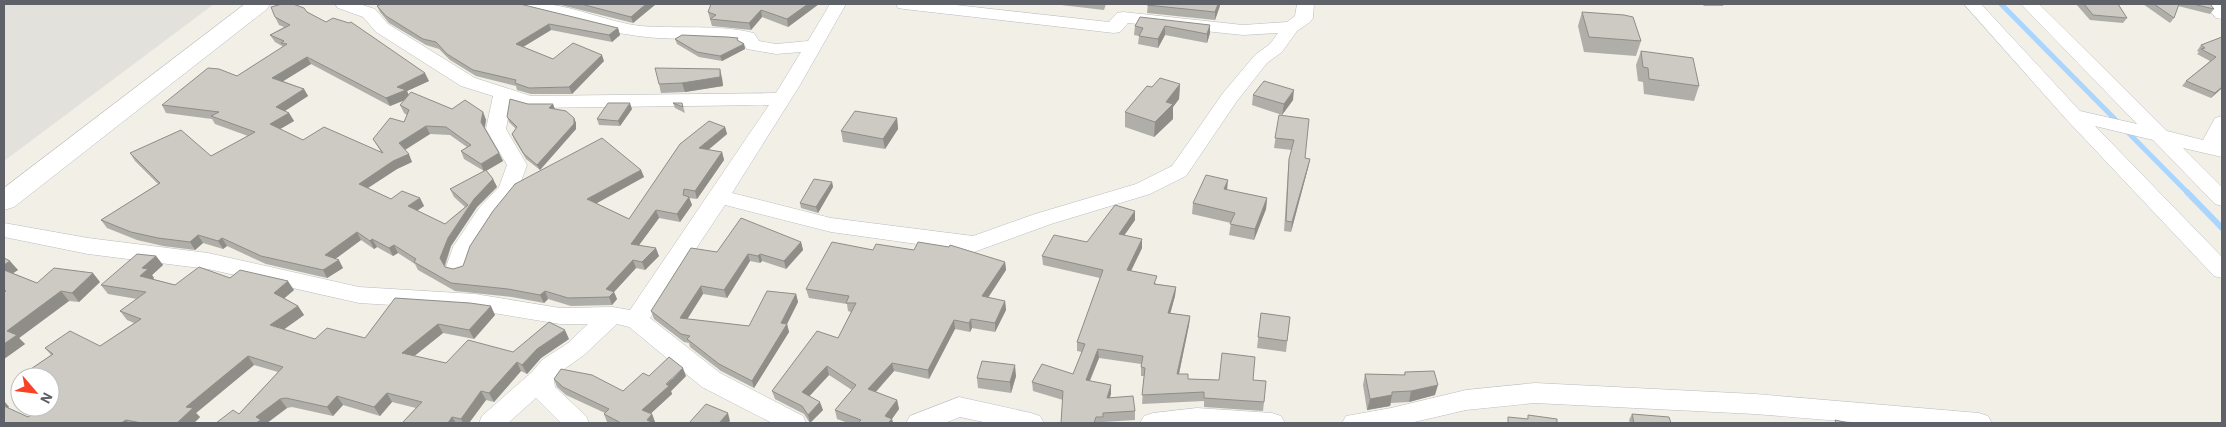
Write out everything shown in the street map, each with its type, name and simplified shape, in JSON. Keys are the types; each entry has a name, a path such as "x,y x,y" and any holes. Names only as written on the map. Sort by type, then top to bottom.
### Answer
{"main road":[{"path":"4,201 259,4"}],"street":[{"path":"344,4 375,8 382,28 468,82 530,102 782,99"},
{"path":"528,4 615,27 640,31 725,34 748,38 753,45 776,49 815,46"},
{"path":"636,320 720,196 815,46 838,4"},
{"path":"904,4 1114,28 1123,17 1243,30 1290,27"},
{"path":"720,196 831,224 974,244 1043,219 1143,189 1179,171 1230,97 1261,59 1276,48 1290,27 1304,18 1305,4"},
{"path":"1972,4 2073,115 2222,270"},
{"path":"2029,4 2222,199"},
{"path":"2212,4 2222,14"},
{"path":"457,267 461,252 487,212 508,190 517,166 496,129 503,94"},
{"path":"2073,115 2216,149 2222,122"},
{"path":"4,230 88,246 208,261 359,295 475,302 560,316 613,315 636,320 712,380 794,423"},
{"path":"491,423 541,379 551,366 576,348 613,315"},
{"path":"541,379 544,391 577,423"},
{"path":"1355,423 1395,421 1466,400 1535,393 1756,414 1979,423"},
{"path":"919,423 959,407 1030,423"},
{"path":"1153,423 1198,418 1272,423"}],"shaded area":[{"path":"4,4 214,4 4,161"}],"building":[{"path":"293,4 304,8 307,12 326,22 333,18 351,22 425,73 397,87 406,90 386,98 307,57 272,78 304,89 276,107 289,113 270,124 303,140 324,127 383,153 373,139 390,118 404,122 409,110 400,105 411,92 452,109 465,100 483,112 481,122 499,153 481,164 461,151 471,145 446,127 426,126 399,143 409,154 393,161 359,184 391,199 402,191 420,198 408,206 445,224 468,205 450,189 486,170 493,179 474,199 448,238 440,258 445,267 453,269 463,266 470,246 493,211 515,184 602,138 641,170 587,199 629,219 680,144 709,121 725,127 699,148 722,152 695,191 684,189 683,195 689,197 677,214 656,210 631,244 656,248 642,262 633,260 606,289 614,292 609,297 568,298 545,291 540,295 508,289 451,283 414,262 416,259 394,245 389,248 372,239 370,241 357,232 325,255 339,260 323,270 261,256 222,238 218,241 198,235 190,242 158,238 131,232 101,220 160,183 130,153 181,130 211,156 255,132 211,116 219,112 162,105 208,68 219,69 237,76 287,44 281,43 284,41 270,35 290,25 275,17 271,7"},
{"path":"381,4 520,4 618,28 609,35 549,24 516,44 553,59 573,43 602,55 569,87 529,88 515,83 516,80 473,70 447,54 436,42 423,39 386,16 377,6"},
{"path":"581,4 646,4 631,17"},
{"path":"711,4 808,4 787,19 761,10 749,23 710,19 716,15 708,12"},
{"path":"1148,4 1218,4 1215,12"},
{"path":"2084,4 2118,4 2127,18 2093,15"},
{"path":"2154,4 2179,4 2174,18"},
{"path":"2193,4 2210,4 2214,9"},
{"path":"1582,12 1633,17 1641,41 1589,37"},
{"path":"1140,17 1210,25 1207,34 1165,26 1158,39 1139,36 1143,28 1135,26"},
{"path":"682,35 738,38 737,40 744,44 720,56 697,52 675,39"},
{"path":"2222,37 2222,87 2215,93 2186,81 2216,57 2201,49 2205,48 2201,45"},
{"path":"1641,51 1693,58 1699,86 1649,79 1648,68 1643,67"},
{"path":"655,68 720,69 720,77 682,83 659,84"},
{"path":"1160,78 1180,84 1166,102 1173,104 1155,122 1125,112 1147,86 1152,87"},
{"path":"1264,81 1294,90 1284,104 1253,95"},
{"path":"510,99 528,104 553,104 549,108 566,111 574,118 574,124 537,165 524,154 512,134 517,127 507,117"},
{"path":"608,103 630,103 618,121 597,119"},
{"path":"673,103 682,103 683,107"},
{"path":"855,111 897,118 883,139 841,131"},
{"path":"1279,115 1309,119 1305,158 1310,159 1292,222 1286,221 1289,159 1294,140 1275,138"},
{"path":"1206,175 1228,180 1224,189 1267,198 1255,229 1230,224 1235,213 1193,203"},
{"path":"814,179 832,182 816,207 800,203"},
{"path":"1115,205 1135,211 1119,234 1142,239 1127,270 1157,276 1154,284 1176,287 1168,313 1190,316 1177,374 1188,374 1188,379 1219,380 1222,353 1255,357 1253,380 1266,381 1264,402 1204,398 1204,392 1142,395 1145,368 1141,367 1143,356 1098,349 1086,380 1111,385 1107,398 1133,396 1135,411 1103,413 1103,417 1096,417 1094,423 1061,423 1063,391 1032,382 1042,364 1073,374 1085,344 1077,342 1103,270 1042,256 1054,235 1087,242"},
{"path":"741,218 801,242 784,261 760,254 758,256 748,254 724,290 701,286 680,318 749,326 767,291 796,294 781,323 787,324 752,381 719,364 687,339 690,336 681,334 651,311 691,248 717,252"},
{"path":"832,242 873,250 876,244 914,250 918,242 949,247 950,245 1005,262 982,296 1005,301 995,323 971,319 969,323 954,320 928,370 892,363 868,389 897,400 885,416 892,419 888,423 858,423 861,420 835,410 856,385 827,366 802,392 820,402 808,415 802,406 772,391 817,331 838,338 856,303 846,303 849,296 806,289"},
{"path":"137,254 156,256 142,268 148,269 140,276 175,285 199,267 230,278 240,270 288,281 274,293 298,306 270,325 315,339 327,328 365,338 395,298 491,306 469,330 438,324 402,353 446,363 468,340 513,352 549,322 565,330 537,349 522,365 517,362 489,393 481,391 461,419 452,417 448,423 402,423 422,402 387,393 374,407 337,396 327,407 286,398 280,399 256,417 261,420 256,423 216,423 233,410 239,414 283,367 248,356 186,407 193,408 177,423 142,423 126,420 121,423 4,423 4,406 10,409 10,417 60,417 60,367 34,367 53,354 45,348 70,331 100,346 141,319 120,311 146,292 101,285"},
{"path":"4,258 10,261 4,265"},
{"path":"54,268 93,273 72,293 61,291 7,331 17,335 4,344 4,292 6,291 4,290 4,270 37,283"},
{"path":"1261,313 1290,317 1287,341 1258,337"},
{"path":"669,357 683,368 666,384 669,386 642,410 652,414 647,420 653,423 621,423 604,414 609,409 563,387 554,379 561,369 592,375 623,391 643,373 649,376"},
{"path":"982,361 1015,365 1010,382 977,378"},
{"path":"1434,371 1438,385 1411,391 1392,392 1392,395 1370,399 1365,374 1405,375 1405,372"},
{"path":"706,404 728,413 719,423 689,423"},
{"path":"1632,414 1669,417 1671,423 1634,423"},
{"path":"1528,415 1557,419 1557,423 1508,423 1508,417 1528,419"},
{"path":"1835,420 1849,423 1836,423"}],"waterway":[{"path":"2001,4 2188,193"},
{"path":"2187,192 2222,228"}]}
